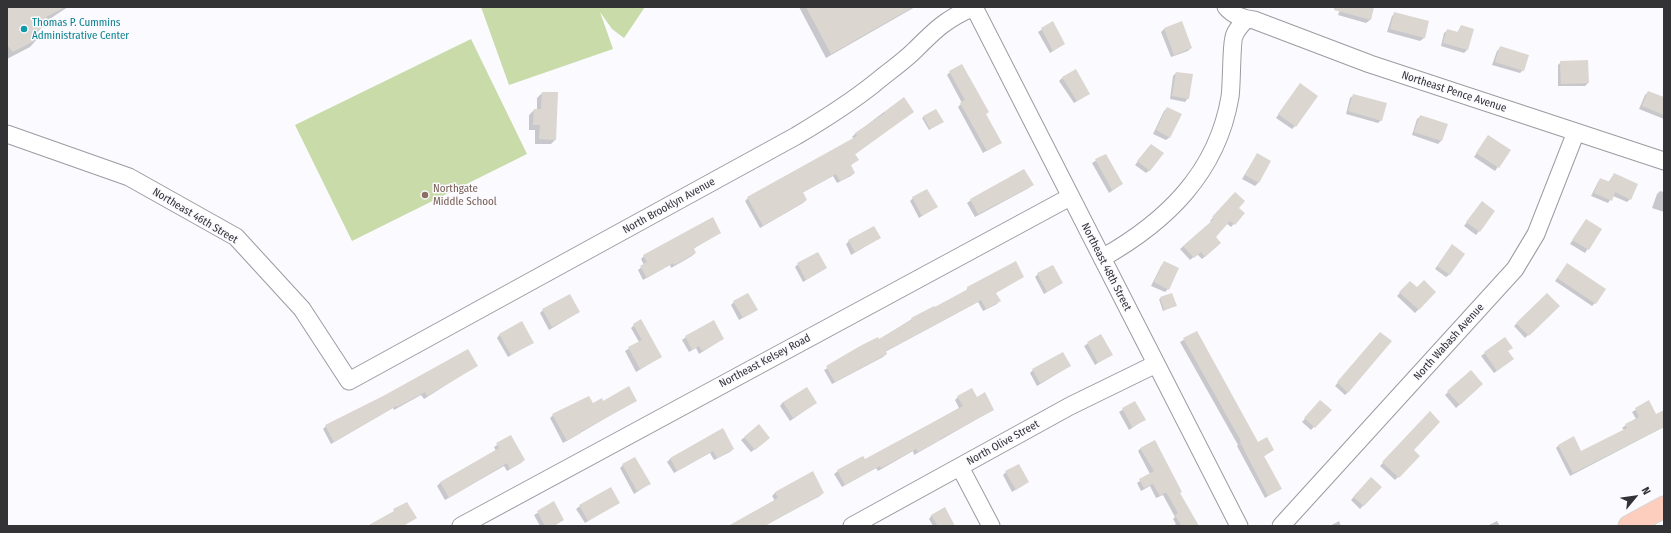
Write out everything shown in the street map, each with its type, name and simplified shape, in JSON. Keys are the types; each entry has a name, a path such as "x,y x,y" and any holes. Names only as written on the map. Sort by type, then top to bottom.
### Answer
{"main road":[{"path":"1629,526 1664,507"}],"street":[{"name":"Northeast 48th Street","path":"974,7 1239,526"},
{"name":"North Brooklyn Avenue","path":"349,381 796,136 830,115 874,84 914,50 940,25 956,15 974,7"},
{"name":"Northeast Pence Avenue","path":"1226,7 1235,15 1254,20 1370,64 1664,161"},
{"path":"1102,258 1126,245 1143,233 1169,210 1188,190 1209,160 1223,125 1230,97 1234,35 1246,19"},
{"name":"North Wabash Avenue","path":"1281,526 1515,269 1536,234 1576,132"},
{"name":"Northeast 46th Street","path":"7,134 129,177 236,237 302,309 349,381"},
{"name":"Northeast Kelsey Road","path":"461,526 1070,197"},
{"name":"North Olive Street","path":"852,526 1070,406 1156,364"},
{"path":"960,466 991,526"}],"green space":[{"path":"481,7 645,7 624,38 612,29 600,12 613,49 509,85"},
{"path":"471,39 527,154 352,241 295,125"}],"building":[{"name":"Thomas P. Cummins Administrative Center","path":"7,7 65,7 46,17 48,20 43,23 45,26 37,31 41,37 13,52 7,45"},
{"path":"806,7 913,7 831,54"},
{"path":"1334,7 1374,7 1371,20 1334,10"},
{"path":"1394,12 1429,21 1425,38 1390,29"},
{"path":"1053,21 1065,44 1053,51 1041,28"},
{"path":"1182,21 1192,48 1174,55 1164,28"},
{"path":"1461,25 1474,29 1468,50 1443,43 1447,29 1458,32"},
{"path":"1500,46 1529,55 1524,71 1495,62"},
{"path":"1588,60 1589,83 1561,84 1560,61"},
{"path":"962,64 989,112 986,114 1002,143 987,151 960,103 965,100 949,71"},
{"path":"1076,69 1090,94 1077,101 1062,77"},
{"path":"1176,72 1193,74 1189,99 1172,96"},
{"path":"1300,83 1318,96 1296,127 1278,114"},
{"path":"1648,91 1664,97 1664,115 1642,106"},
{"path":"542,92 558,92 556,140 539,139 540,125 533,125 534,109 541,109"},
{"path":"1353,94 1387,103 1382,121 1348,111"},
{"path":"904,97 914,112 855,154 859,160 851,165 855,173 840,181 836,174 803,192 807,200 763,226 747,197 857,136 855,133 885,113 884,112"},
{"path":"1167,107 1182,114 1170,138 1156,130"},
{"path":"936,109 944,122 930,129 923,116"},
{"path":"1420,115 1448,124 1442,141 1414,132"},
{"path":"1488,135 1511,150 1499,168 1476,153"},
{"path":"1151,144 1164,153 1150,171 1137,161"},
{"path":"1257,153 1271,161 1259,183 1245,175"},
{"path":"1106,154 1123,184 1112,190 1095,159"},
{"path":"1024,169 1034,185 978,214 970,199"},
{"path":"1614,173 1638,184 1631,200 1615,192 1612,201 1594,193 1600,178 1610,182"},
{"path":"927,189 938,207 922,216 912,197"},
{"path":"1235,192 1245,201 1239,208 1245,213 1235,225 1230,221 1216,237 1221,243 1205,257 1201,252 1194,258 1183,246 1214,219 1212,217"},
{"path":"1482,201 1495,211 1480,232 1466,222"},
{"path":"713,217 721,233 694,248 696,253 674,265 673,263 647,278 640,266 647,262 643,255"},
{"path":"1586,219 1602,229 1589,250 1572,240"},
{"path":"874,226 881,238 855,252 848,240"},
{"path":"1452,244 1465,254 1450,275 1437,266"},
{"path":"818,252 827,268 806,280 797,263"},
{"path":"1016,261 1024,277 996,293 1001,301 986,309 981,300 886,351 887,354 835,382 826,366 860,346 878,337 879,339 912,320 911,318 934,306 935,307 968,289 967,287"},
{"path":"1164,261 1179,268 1169,290 1154,282"},
{"path":"1567,263 1606,289 1596,304 1557,278"},
{"path":"1053,265 1063,283 1047,292 1037,273"},
{"path":"1424,280 1436,292 1419,310 1399,292 1410,281 1417,287"},
{"path":"748,293 758,310 743,318 733,301"},
{"path":"1172,293 1177,306 1164,310 1160,297"},
{"path":"1547,293 1560,306 1529,336 1516,323"},
{"path":"570,294 580,312 552,327 542,309"},
{"path":"641,319 662,357 640,369 628,347 642,340 633,324"},
{"path":"714,320 724,339 702,351 699,346 692,350 685,336"},
{"path":"522,321 534,343 511,355 499,334"},
{"path":"1197,331 1258,442 1267,437 1274,450 1264,456 1282,489 1268,496 1240,442 1241,441 1183,338"},
{"path":"1380,332 1392,341 1348,393 1337,382"},
{"path":"1101,334 1113,355 1098,363 1087,342"},
{"path":"1505,337 1513,348 1508,351 1514,359 1497,371 1484,352"},
{"path":"468,349 478,366 427,396 425,392 397,407 396,406 334,442 325,425 385,395"},
{"path":"1063,352 1071,366 1040,383 1032,369"},
{"path":"1471,370 1483,384 1460,405 1447,391"},
{"path":"629,386 637,401 580,432 581,433 567,441 552,414 589,396 593,403 602,398 603,401"},
{"path":"807,387 817,403 793,418 783,402"},
{"path":"972,388 977,397 985,392 994,410 918,452 916,449 845,485 837,470 863,456 865,459 963,406 957,396"},
{"path":"1320,400 1332,410 1315,428 1304,418"},
{"path":"1649,400 1656,414 1664,410 1664,427 1573,473 1558,445 1574,436 1581,451 1627,428 1625,424 1639,417 1635,408"},
{"path":"1135,401 1146,420 1132,427 1122,408"},
{"path":"1430,411 1440,422 1414,450 1420,456 1399,478 1382,462"},
{"path":"759,424 770,438 755,450 744,437"},
{"path":"723,428 734,449 717,458 713,451 677,471 670,458"},
{"path":"511,435 525,460 510,469 507,463 449,498 440,482 499,448 496,443"},
{"path":"1155,440 1182,492 1180,493 1199,526 1182,526 1175,515 1178,513 1166,492 1160,496 1153,484 1144,488 1139,479 1154,471 1140,448"},
{"path":"635,457 651,484 637,491 622,464"},
{"path":"1019,464 1029,482 1016,490 1005,471"},
{"path":"813,471 824,493 765,526 728,526 778,498 775,492"},
{"path":"1371,477 1382,487 1364,506 1353,497"},
{"path":"611,487 620,503 588,521 579,505"},
{"path":"554,501 564,520 553,526 545,526 537,511"},
{"path":"407,502 417,518 403,526 367,526 394,511 393,509"},
{"path":"945,507 955,526 938,526 931,515"}],"place":[{"name":"Thomas P. Cummins Administrative Center","path":"24,29"},
{"name":"Northgate Middle School","path":"425,195"}]}
